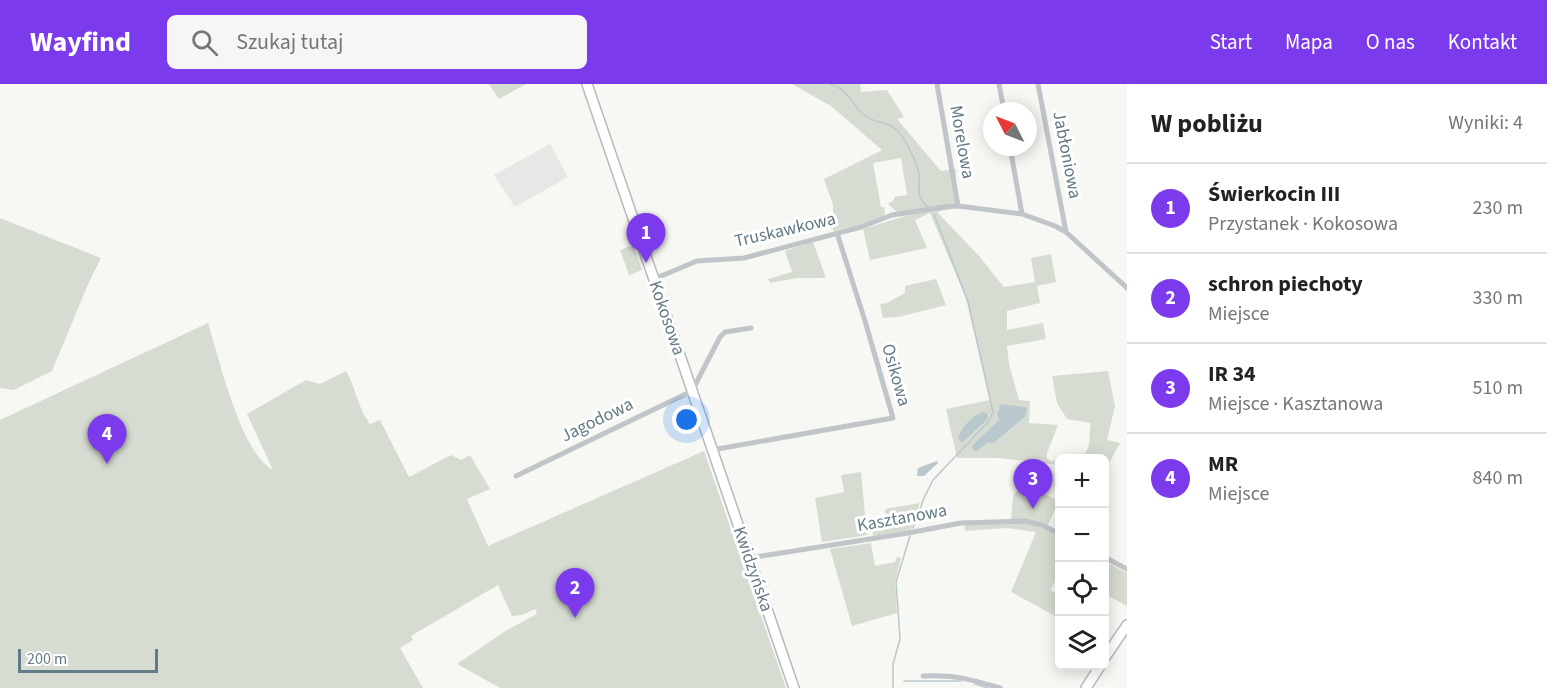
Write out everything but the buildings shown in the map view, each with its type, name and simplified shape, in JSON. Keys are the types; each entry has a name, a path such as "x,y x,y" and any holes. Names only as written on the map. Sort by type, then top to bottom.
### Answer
{"main road":[{"name":"Kokosowa","path":"587,84 712,450"},
{"name":"Kwidzyńska","path":"712,450 794,688"},
{"path":"1109,652 1127,626"},
{"path":"1086,688 1098,670"}],"street":[{"name":"Morelowa","path":"938,84 958,206"},
{"path":"999,84 1002,102"},
{"name":"Jabłoniowa","path":"1038,84 1066,232"},
{"path":"1012,156 1022,214"},
{"name":"Truskawkowa","path":"654,279 697,261 744,258 861,227 892,215 958,206 1022,214 1066,232 1127,288"},
{"name":"Osikowa","path":"712,450 893,418 837,233"},
{"path":"692,391 720,337 725,332 751,328"},
{"name":"Jagodowa","path":"516,476 692,391"},
{"name":"Kasztanowa","path":"749,558 961,523 1025,520 1055,532"},
{"path":"1109,560 1127,569"},
{"path":"923,676 967,677 1000,688"}],"shaded area":[{"path":"489,84 526,84 499,99"},
{"path":"792,84 860,84 861,92 887,90 904,117 897,119 941,171 956,169 956,208 937,212 979,256 1004,287 1035,282 1031,258 1051,254 1056,282 1037,286 1040,303 1007,311 1007,330 1043,323 1046,339 1007,346 1009,364 1019,400 1030,401 1029,423 1058,425 1047,453 1047,458 1055,460 1055,465 999,458 957,458 946,409 990,400 966,298 930,213 915,220 927,248 870,260 863,229 912,214 897,212 888,204 894,200 894,197 907,195 901,158 873,163 881,207 884,207 885,215 864,224 833,231 833,205 824,179 882,150 831,106","holes":["998,408 1025,417 994,443 988,441 977,451 973,446 999,420","989,415 989,418 962,443 959,434"]},
{"path":"550,144 568,177 515,207 494,175"},
{"path":"0,218 101,258 52,371 14,390 0,388"},
{"path":"813,242 826,278 797,278 770,283 768,279 792,272 785,251"},
{"path":"633,245 642,270 629,275 620,250"},
{"path":"936,279 946,305 898,317 883,318 880,304 887,303 905,293 905,286"},
{"path":"208,323 241,426 261,461 273,470 247,414 306,380 320,384 346,371 366,418 370,424 380,420 409,477 451,455 461,460 470,455 490,489 467,499 488,546 704,451 786,688 500,688 457,664 507,630 537,614 535,609 522,615 512,616 498,585 411,636 413,640 400,648 423,688 0,688 0,420"},
{"path":"1108,371 1115,406 1107,440 1120,443 1109,463 1109,454 1084,454 1088,447 1091,423 1067,419 1057,403 1052,376"},
{"path":"1001,404 1027,408 1025,417 994,443 988,442 977,451 973,450 972,446 999,420 997,413"},
{"path":"982,412 987,413 989,418 962,443 958,438 962,430 970,420"},
{"path":"937,461 938,463 924,476 917,476 918,468"},
{"path":"861,472 867,535 822,542 815,498 844,492 841,475"},
{"path":"1023,484 1055,499 1055,510 1046,529 1055,535 1055,582 1050,590 1055,593 1055,616 1011,592 1036,532 1007,528 965,531 965,525 1011,522 1013,495"},
{"path":"920,503 911,530 873,536 871,521 886,519 885,509"},
{"path":"871,543 875,566 895,562 897,557 901,558 895,582 897,613 852,626 830,549"},
{"path":"1109,564 1127,573 1127,606 1109,596"}],"waterway":[{"path":"830,84 846,93 858,110 867,117 892,126 899,132 916,163 921,199 928,207"},
{"path":"913,528 933,480 989,421 993,412 968,302 934,214"},
{"path":"893,688 893,664 900,639 896,582 910,536"},
{"path":"904,681 961,681"},
{"path":"975,684 988,688"}],"place":[{"name":"Świerkocin III","path":"646,263"},
{"name":"MR","path":"107,464"},
{"name":"IR 34","path":"1033,509"},
{"name":"schron piechoty","path":"575,618"}]}
